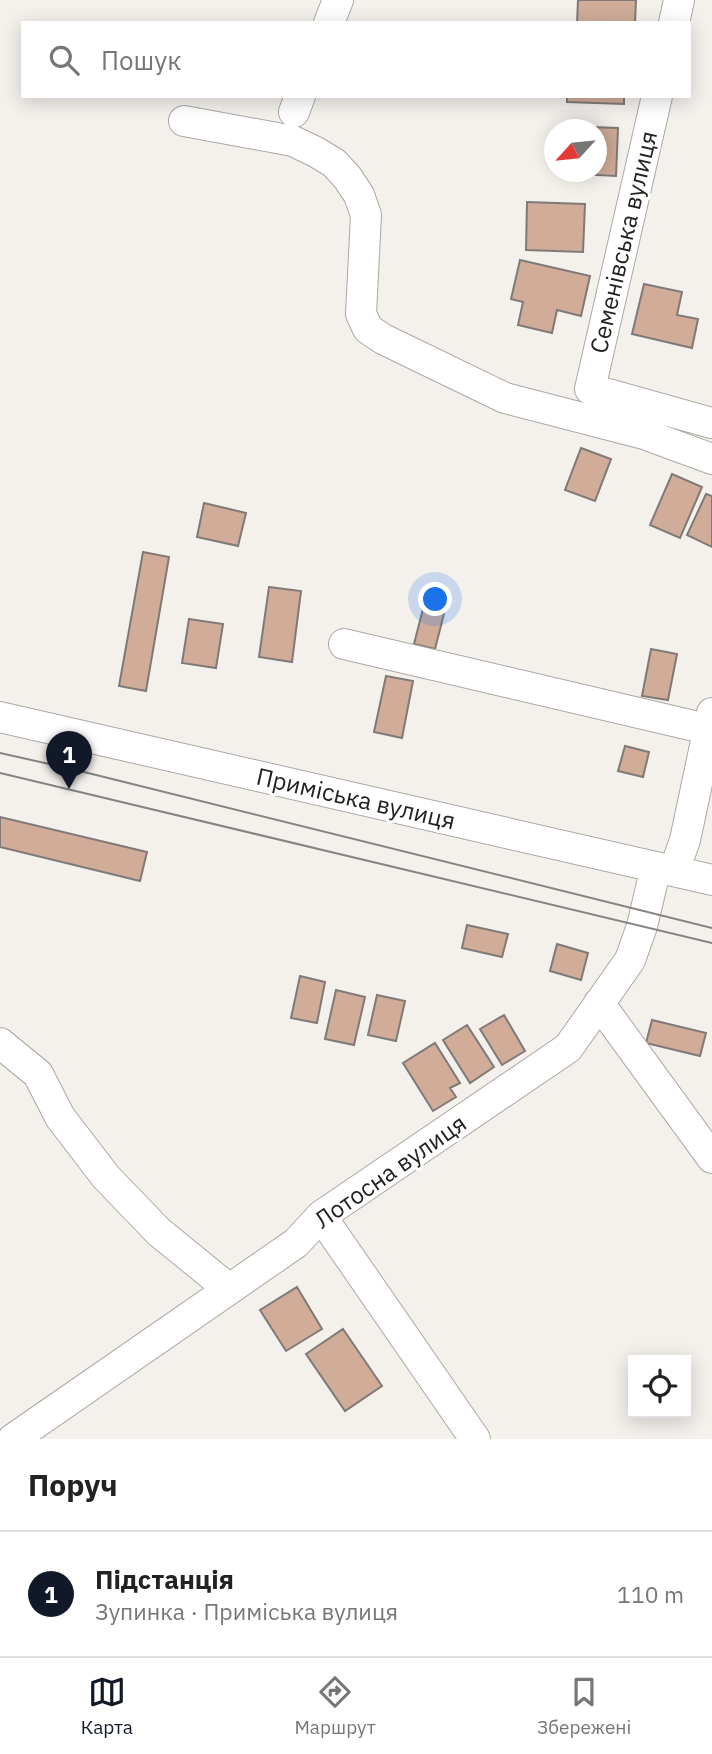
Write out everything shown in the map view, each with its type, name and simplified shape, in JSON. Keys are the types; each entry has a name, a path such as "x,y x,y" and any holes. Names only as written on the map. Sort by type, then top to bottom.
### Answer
{"street":[{"path":"330,21 338,0"},
{"path":"674,21 679,0"},
{"name":"Семенівська вулиця","path":"657,98 590,388 712,423"},
{"path":"184,121 293,141 334,163 348,177 359,195 366,215 361,314 368,329 383,339 505,398 644,434 712,459"},
{"path":"344,644 709,721"},
{"name":"Приміська вулиця","path":"0,717 712,880"},
{"name":"Лотосна вулиця","path":"13,1439 296,1243 321,1216 568,1048 630,961 665,869 685,839 709,721"},
{"path":"599,1003 712,1158"},
{"path":"0,1043 38,1074 60,1117 106,1177 159,1232 229,1289"},
{"path":"321,1216 475,1439"}],"building":[{"path":"578,0 636,0 635,21 577,21"},
{"path":"567,98 624,98 624,104 567,102"},
{"path":"607,128 618,128 616,176 607,176"},
{"path":"527,202 585,204 583,252 526,250"},
{"path":"520,260 590,276 581,316 557,310 552,333 518,325 523,302 511,299"},
{"path":"644,284 682,292 677,315 698,319 692,348 632,334"},
{"path":"581,448 611,459 595,501 565,490"},
{"path":"672,474 702,487 680,538 650,525"},
{"path":"706,494 712,496 712,547 687,535"},
{"path":"204,503 246,513 238,546 197,537"},
{"path":"143,552 169,557 146,691 119,686"},
{"path":"269,587 301,591 292,662 259,657"},
{"path":"425,601 446,606 435,649 414,644"},
{"path":"189,619 223,624 216,668 182,663"},
{"path":"651,649 677,654 668,700 642,696"},
{"path":"386,676 413,681 402,738 374,732"},
{"path":"625,746 649,752 643,777 618,771"},
{"path":"0,817 147,852 140,881 0,847"},
{"path":"467,925 508,934 502,957 462,948"},
{"path":"557,944 588,953 581,980 550,971"},
{"path":"300,976 325,982 317,1023 291,1018"},
{"path":"336,990 365,997 354,1045 325,1039"},
{"path":"377,995 405,1001 396,1041 368,1035"},
{"path":"504,1015 525,1051 502,1065 480,1029"},
{"path":"652,1020 706,1033 700,1056 646,1043"},
{"path":"467,1025 494,1067 470,1083 443,1040"},
{"path":"435,1043 460,1083 450,1088 456,1097 433,1111 403,1063"},
{"path":"297,1287 322,1329 286,1351 260,1310"},
{"path":"343,1329 382,1386 345,1411 306,1354"}],"tram line":[{"path":"0,753 712,928"},
{"path":"0,773 712,943"}],"place":[{"name":"Підстанція","path":"69,789"}]}
